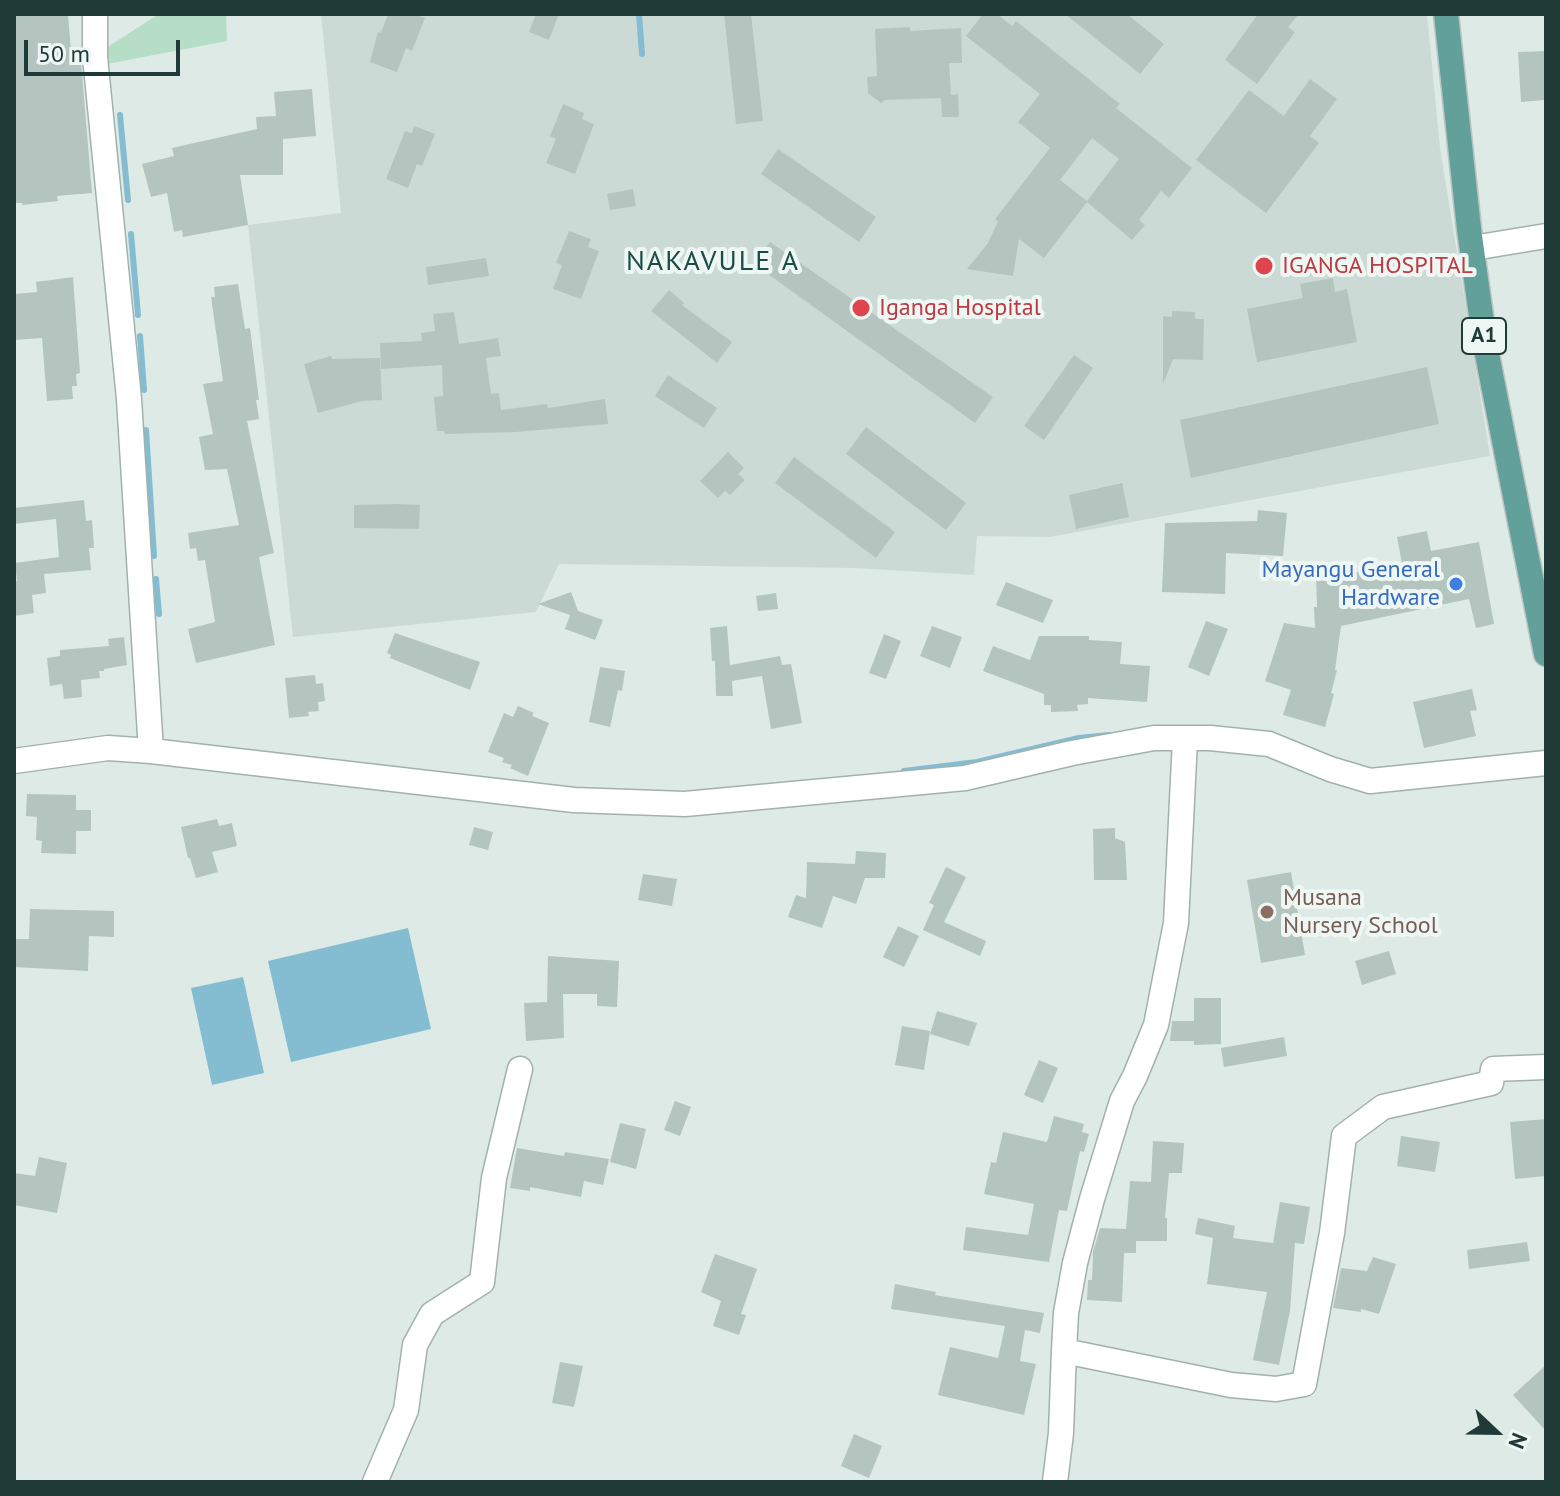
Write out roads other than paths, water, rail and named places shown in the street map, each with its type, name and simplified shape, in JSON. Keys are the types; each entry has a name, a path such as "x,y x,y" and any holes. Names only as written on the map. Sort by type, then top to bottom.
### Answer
{"main road":[{"name":"A1","path":"1446,14 1488,361 1546,654"}],"street":[{"path":"95,14 95,57 129,399 151,751"},
{"path":"1473,248 1546,236"},
{"path":"14,761 108,748 574,800 685,804 965,778 1154,738 1210,738 1269,744 1330,769 1370,781 1546,763"},
{"path":"1055,1482 1061,1433 1066,1313 1075,1263 1122,1101 1156,1025 1176,923 1185,739"},
{"path":"1064,1351 1231,1385 1276,1389 1304,1384 1332,1233 1344,1136 1383,1107 1491,1083 1493,1069 1546,1067"},
{"path":"375,1482 406,1410 415,1345 432,1314 482,1282 494,1178 520,1069"}],"water":[{"path":"408,928 431,1029 291,1062 268,961"},
{"path":"243,977 264,1073 212,1085 191,988"}],"waterway":[{"path":"639,14 642,54"},
{"path":"120,115 128,200"},
{"path":"131,234 138,315"},
{"path":"140,336 144,390"},
{"path":"146,430 154,556"},
{"path":"156,579 159,614"},
{"path":"904,771 977,762 1079,738 1109,735"}],"place":[{"name":"IGANGA HOSPITAL","path":"1264,266"},
{"name":"Iganga Hospital","path":"861,308"},
{"name":"Mayangu General Hardware","path":"1456,584"},
{"name":"Musana Nursery School","path":"1267,912"}],"district":[{"name":"NAKAVULE A","path":"713,262"}]}
